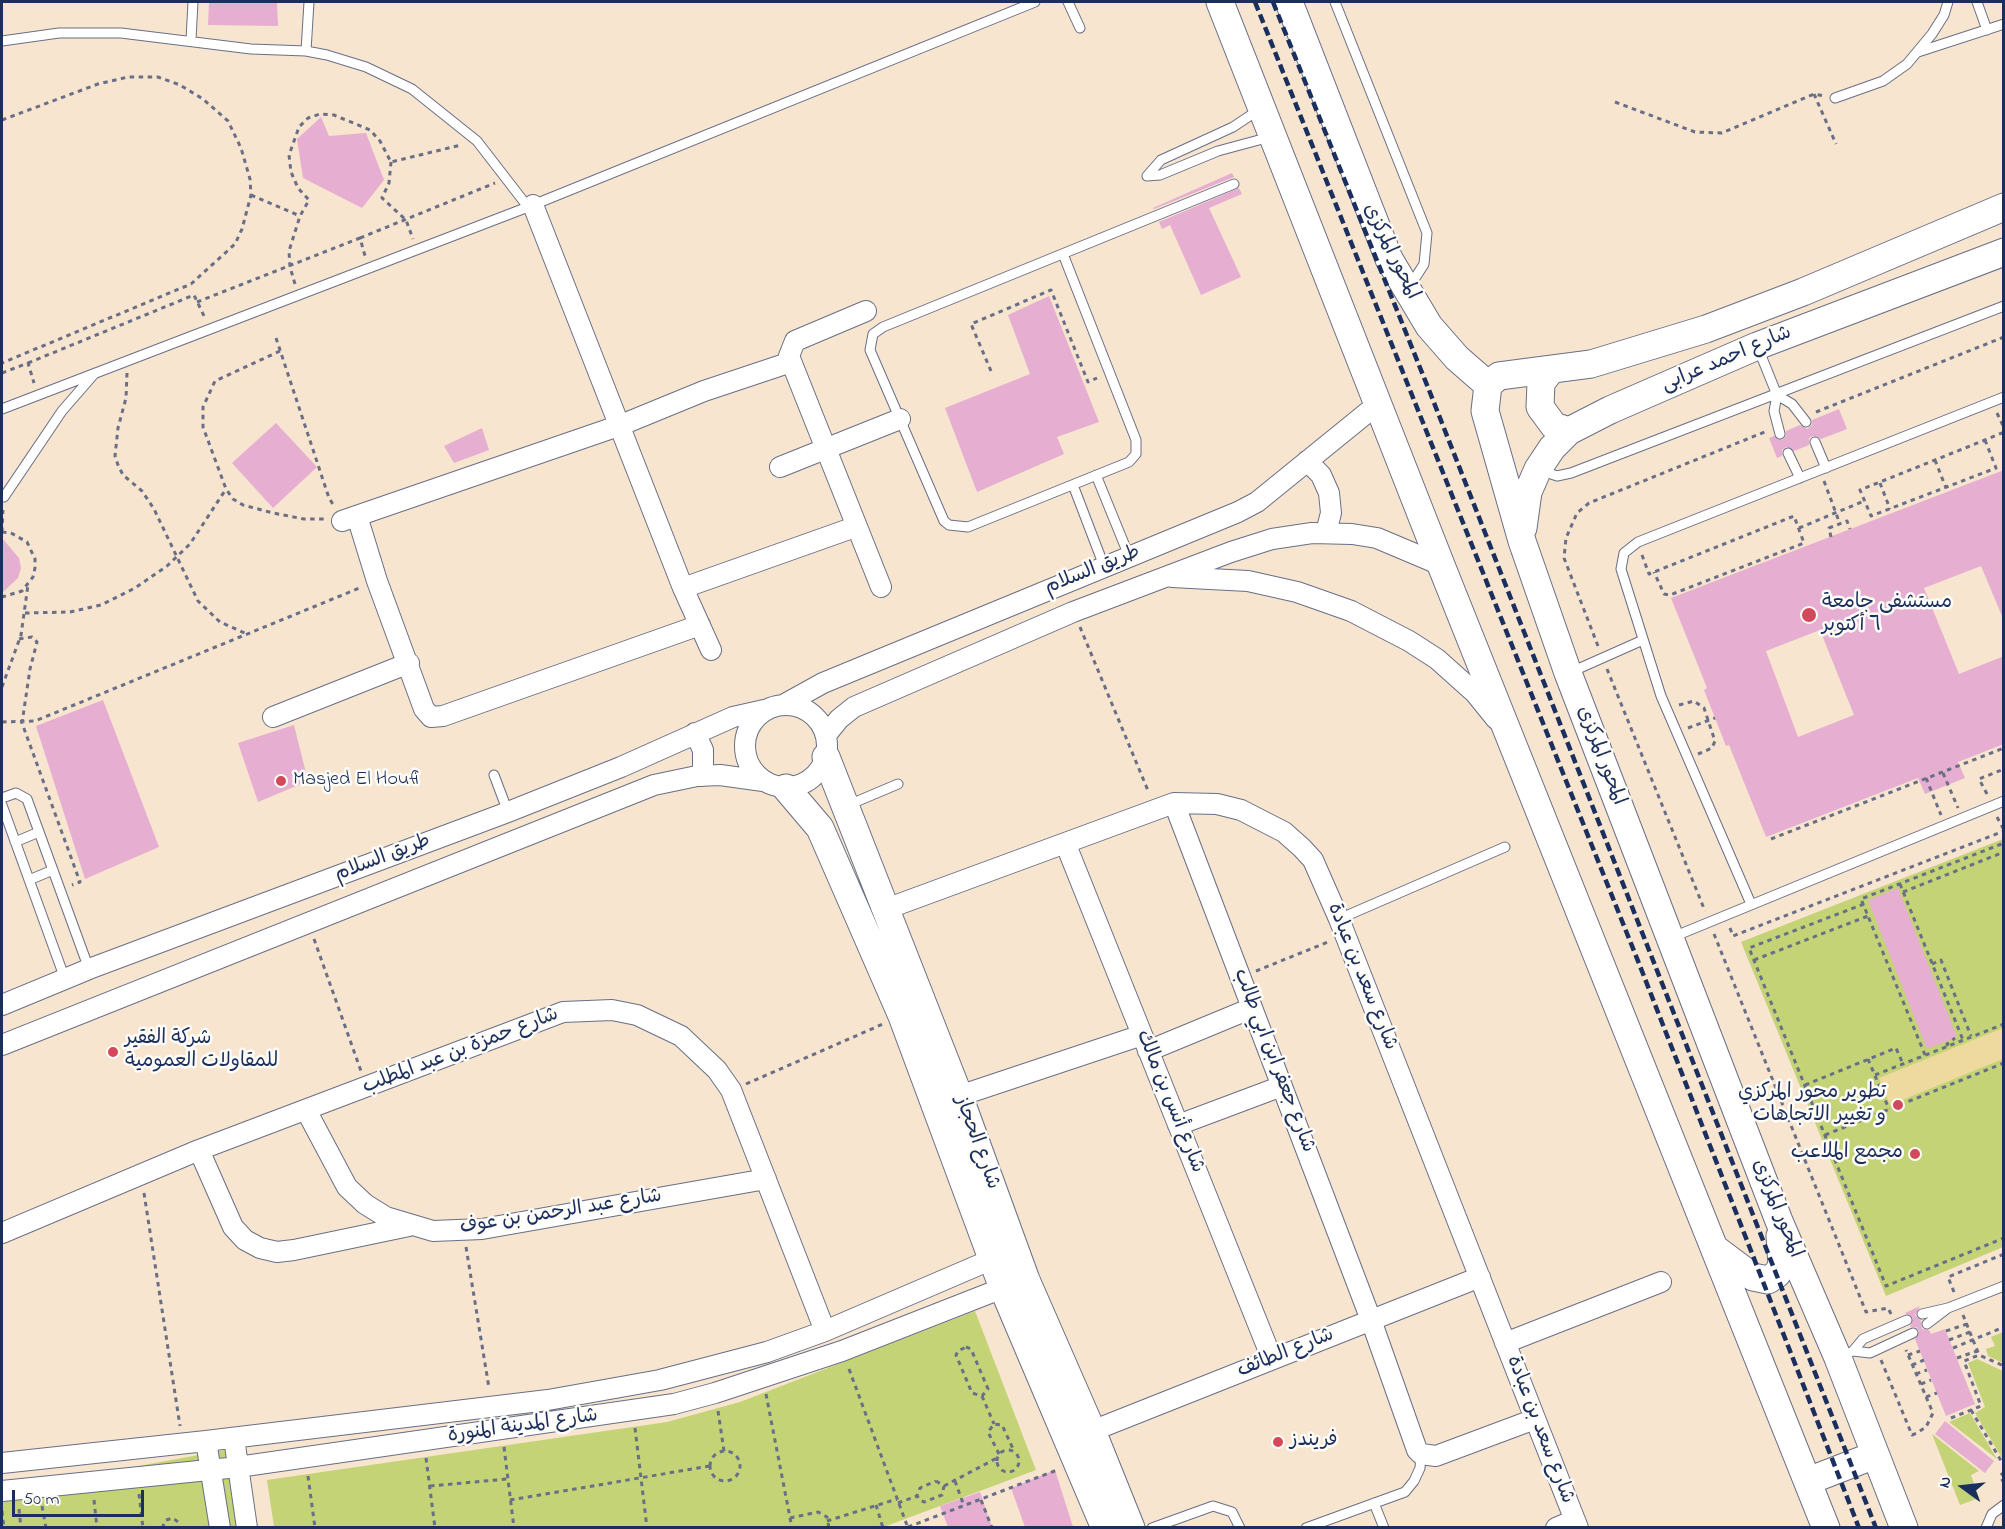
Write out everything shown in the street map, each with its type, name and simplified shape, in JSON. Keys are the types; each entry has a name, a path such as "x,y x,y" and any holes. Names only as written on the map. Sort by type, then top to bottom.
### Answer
{"main road":[{"path":"1220,2 1441,565 1513,739 1826,1527"},
{"name":"المحور المركزى","path":"1288,2 1374,225 1406,290 1442,342 1488,385 1485,411 1522,542 1568,674 1779,1221 1845,1354 1875,1455 1904,1527"},
{"name":"شارع احمد عرابى","path":"1488,385 1499,376 1551,370 1620,357 1745,315 2004,207"},
{"name":"شارع احمد عرابى","path":"1522,542 1528,492 1538,469 1552,448 1569,431 1610,410 1757,346 2004,252"},
{"path":"1551,370 1539,391 1540,407 1548,421 1569,431"},
{"name":"شارع الحجاز","path":"826,746 844,807 959,1095 1004,1254"},
{"name":"شارع الحجاز","path":"775,784 820,828 1004,1254 1077,1461 1105,1527"},
{"path":"1716,1249 1753,1277 1763,1280 1773,1278 1782,1265 1779,1221"},
{"name":"شارع الحجاز","path":"1015,1284 1092,1431 1131,1527"},
{"path":"1808,1481 1875,1455"}],"street":[{"path":"531,206 621,425 683,588 711,650"},
{"path":"866,311 795,341 790,349 791,362 855,527 881,587"},
{"path":"700,625 435,718 425,713 409,663 366,581 347,517 621,425 704,391 791,362"},
{"name":"طريق السلام","path":"785,704 830,680 1104,566 1224,519 1257,502 1379,403"},
{"path":"780,467 900,419"},
{"path":"1307,461 1321,475 1329,493 1331,513 1326,532"},
{"path":"683,588 855,527"},
{"name":"طريق السلام","path":"826,746 838,719 854,707 1073,612 1163,577 1272,539 1326,532 1377,538 1441,565"},
{"path":"1163,577 1248,581 1297,592 1351,611 1409,641 1437,659 1474,693 1513,739"},
{"path":"273,717 409,663"},
{"path":"785,704 807,709 822,725 826,746 815,776 806,782 775,784 754,773 745,752 748,728 764,710 785,704"},
{"name":"طريق السلام","path":"2,1005 89,969 508,812 733,717 764,710"},
{"path":"695,733 703,750 703,776"},
{"name":"طريق السلام","path":"2,1045 654,785 703,776 742,777 775,784"},
{"name":"شارع سعد بن عبادة","path":"886,909 1066,845 1165,806 1201,802 1241,810 1284,832 1313,860 1342,927 1535,1419 1570,1525"},
{"name":"شارع جعفر ابن ابي طالب","path":"1165,806 1241,977 1371,1320 1415,1444 1421,1454"},
{"name":"شارع أنس بن مالك","path":"1066,845 1272,1359"},
{"path":"959,1095 1145,1043 1252,1008"},
{"name":"شارع حمزة بن عبد المطلب","path":"2,1233 200,1150 563,1012 588,1009 612,1010 660,1024 701,1051 731,1090 825,1331"},
{"path":"1178,1125 1282,1086"},
{"name":"شارع عبد الرحمن بن عوف","path":"306,1110 347,1187 372,1208 409,1226 433,1232 464,1231 765,1179"},
{"path":"200,1150 233,1227 245,1240 260,1248 277,1252 294,1250 409,1226"},
{"name":"شارع المدينة المنورة","path":"2,1462 183,1444 491,1405 548,1400 660,1380 767,1352 825,1331 1004,1254"},
{"name":"شارع الطائف","path":"1092,1431 1480,1277"},
{"path":"1505,1343 1661,1282"},
{"name":"شارع المدينة المنورة","path":"2,1491 238,1467 633,1411 715,1393 762,1378 842,1351 1015,1284"},
{"path":"1421,1454 1436,1456 1535,1419"},
{"path":"234,1438 247,1527"},
{"path":"206,1441 220,1527"}],"lane":[{"path":"191,40 193,2"},
{"path":"306,51 309,2"},
{"path":"2,409 531,206 1035,2"},
{"path":"1068,2 1080,28"},
{"path":"1335,2 1427,233 1424,264 1406,290"},
{"path":"1835,98 1883,81 1918,52 1944,15 1948,2"},
{"path":"1977,2 1987,30"},
{"path":"1918,52 2004,24"},
{"path":"2,41 36,35 82,32 191,40 251,49 306,51 366,67 412,89 477,141 531,206"},
{"path":"1262,106 1233,127 1161,160 1147,176 1166,173 1244,142 1274,136"},
{"path":"1063,254 1137,450 1129,462 968,527 956,527 944,520 870,350 871,339 877,330 1234,184"},
{"path":"1538,469 1557,476 1571,473 2004,306"},
{"path":"1757,346 1777,395 1774,411 1778,430"},
{"path":"4,497 50,428 96,372"},
{"path":"1777,395 1792,404 1805,420"},
{"path":"1751,904 1671,721 1643,640 1621,564 1624,552 1638,543 2004,398"},
{"path":"1815,442 1823,469"},
{"path":"1788,453 1800,478"},
{"path":"1096,476 1129,556"},
{"path":"1073,485 1104,566"},
{"path":"1568,674 1602,656 1643,640"},
{"path":"494,775 508,812"},
{"path":"844,807 898,784"},
{"path":"2,798 16,793 24,795 89,969"},
{"path":"1671,939 1709,921 2004,801"},
{"path":"2,805 65,980"},
{"path":"15,842 39,832"},
{"path":"1342,927 1505,847"},
{"path":"28,880 53,870"},
{"path":"1922,1314 1948,1308 2004,1286"},
{"path":"1927,1324 1948,1308"},
{"path":"1845,1354 1863,1339 1907,1320"},
{"path":"1895,1325 1902,1340"},
{"path":"1845,1354 1861,1354 1877,1350 1913,1333"},
{"path":"1305,1527 1405,1492 1414,1481 1420,1468 1421,1454"},
{"path":"1374,1503 1384,1527"},
{"path":"1986,1527 1992,1514 2004,1505"},
{"path":"1152,1527 1213,1506 1232,1512 1240,1527"}],"path":[{"path":"2,120 98,84 128,77 158,77 180,85 203,99 228,121 241,148 250,179 251,195 242,229 235,244 191,284 2,363"},
{"path":"1814,94 1836,144"},
{"path":"1615,102 1695,132 1722,133 1814,94 1835,98"},
{"path":"299,295 290,267 289,251 300,216 309,200 294,180 289,154 299,127 308,118 320,114 334,115 370,130 380,141 391,162 389,183 382,198 406,220 416,249"},
{"path":"391,162 477,141"},
{"path":"197,302 290,267 506,178"},
{"path":"251,195 300,216"},
{"path":"360,238 369,268"},
{"path":"992,371 971,324 1051,290 1088,382 1110,374"},
{"path":"2,373 194,295 210,329"},
{"path":"1805,420 2004,337"},
{"path":"276,339 329,498 347,517"},
{"path":"280,351 227,373 215,381 205,398 203,427 226,489 232,499 273,513 318,520 347,517"},
{"path":"127,360 126,398 118,428 116,456 123,475 142,490 154,509 198,602 219,622 247,634"},
{"path":"28,363 38,394"},
{"path":"1778,430 1589,503 1577,513 1566,538 1564,558 1866,1312 1888,1308 1895,1325"},
{"path":"1985,440 1996,468 1871,516 1860,490 1985,440 2003,434"},
{"path":"1935,460 1946,488"},
{"path":"1823,469 1840,524"},
{"path":"1880,482 1890,509"},
{"path":"26,613 70,612 101,605 135,588 176,558 190,544 226,489"},
{"path":"2,687 19,639 26,613 28,585 35,568 32,550 20,536 2,532 4,497"},
{"path":"1799,528 1864,501"},
{"path":"1638,543 1649,574 1654,572 1794,516 1804,543 1670,595 1664,594 1654,572"},
{"path":"1831,537 1828,528 1847,521 1850,529"},
{"path":"2,722 35,721 247,634 366,581"},
{"path":"2,597 14,595 28,585"},
{"path":"1073,612 1165,806"},
{"path":"19,639 32,637 36,639 37,645 30,669 22,723 80,882 60,890"},
{"path":"1692,701 1701,704 1709,720 1715,738 1709,750"},
{"path":"1699,724 1715,718"},
{"path":"1771,838 2004,748"},
{"path":"1942,772 1962,818"},
{"path":"1926,778 1944,825"},
{"path":"1724,915 1733,936 2004,831"},
{"path":"1925,1055 1861,899 2004,843"},
{"path":"1903,892 2004,852"},
{"path":"1900,884 1963,1040"},
{"path":"1864,904 1749,948 1886,1286 2004,1238"},
{"path":"1754,960 1868,916"},
{"path":"308,923 367,1087"},
{"path":"1241,977 1342,927"},
{"path":"1932,964 1941,960 1971,1037"},
{"path":"1944,994 1953,990"},
{"path":"731,1090 902,1016"},
{"path":"1875,1075 2004,1024"},
{"path":"1948,1046 1955,1038"},
{"path":"1805,1085 1896,1048 1903,1064"},
{"path":"1868,1059 1889,1109"},
{"path":"1825,1135 2004,1062"},
{"path":"142,1175 183,1444"},
{"path":"464,1231 491,1405"},
{"path":"1946,1331 1966,1324"},
{"path":"1953,1348 2004,1327"},
{"path":"1949,1340 1970,1332"},
{"path":"1877,1350 1912,1435 1926,1427 1933,1413 1902,1340"},
{"path":"962,1348 971,1349 984,1379 988,1389 982,1396 972,1393 956,1355 962,1348"},
{"path":"842,1351 908,1527 1077,1461"},
{"path":"1908,1355 1920,1351"},
{"path":"1957,1358 1977,1351"},
{"path":"1951,1418 1981,1406 1964,1362 1979,1355 2004,1366"},
{"path":"1912,1365 1924,1360"},
{"path":"1961,1369 1966,1367"},
{"path":"1916,1374 1928,1370"},
{"path":"762,1378 792,1527"},
{"path":"1966,1381 1971,1379"},
{"path":"1921,1384 1931,1380"},
{"path":"715,1393 724,1451"},
{"path":"1926,1397 1937,1393"},
{"path":"982,1396 994,1424"},
{"path":"1971,1410 2003,1464 2004,1483"},
{"path":"633,1411 647,1527"},
{"path":"994,1424 1002,1425 1019,1462 1010,1472 1002,1470 988,1431 994,1424"},
{"path":"501,1430 513,1527"},
{"path":"424,1441 435,1527"},
{"path":"944,1486 1005,1450 1014,1451"},
{"path":"724,1451 735,1455 738,1459 739,1471 736,1476 726,1481 720,1480 710,1467 714,1456 724,1451"},
{"path":"306,1457 315,1527"},
{"path":"510,1500 710,1467"},
{"path":"137,1478 143,1527"},
{"path":"430,1486 507,1479"},
{"path":"917,1496 920,1488 936,1481 944,1486"},
{"path":"955,1481 964,1506"},
{"path":"92,1482 97,1527"},
{"path":"917,1496 924,1502 942,1495 944,1486"},
{"path":"828,1521 876,1505 917,1496"},
{"path":"981,1500 992,1527"},
{"path":"876,1505 883,1527"},
{"path":"2,1511 4,1527"},
{"path":"790,1518 818,1512 827,1517 829,1527"},
{"path":"162,1527 166,1520 173,1518 178,1522 179,1527"}],"green space":[{"name":"مجمع الملاعب","path":"2003,839 2003,1247 1886,1296 1741,942"},
{"path":"975,1311 1036,1470 881,1528 274,1527 267,1480 667,1422 740,1402"},
{"path":"2003,1332 2003,1363 1988,1356 1986,1349 1995,1346 1991,1337"},
{"path":"1977,1359 2003,1371 2002,1458 1975,1413 1985,1407 1968,1363"},
{"path":"1970,1413 1997,1459 1949,1422"},
{"path":"1932,1434 1979,1471 1971,1475 1979,1498 1960,1505"},
{"path":"226,1450 237,1527 2,1528 2,1491"}],"sand":[{"path":"2003,1028 2003,1059 1890,1105 1879,1078"}],"building":[{"path":"209,2 277,2 278,26 208,25"},
{"path":"321,117 329,136 366,133 384,180 362,208 303,178 297,139"},
{"path":"1232,173 1234,177 1153,208"},
{"path":"1239,188 1242,194 1209,208 1241,277 1201,295 1170,225 1162,229 1159,222"},
{"path":"1049,296 1099,422 1057,437 1064,454 977,492 945,408 1030,374 1008,315"},
{"path":"1839,409 1847,429 1821,439 1813,436 1809,438 1809,445 1794,451 1786,447 1782,450 1782,456 1777,458 1769,438 1774,436 1782,440 1786,436 1786,431 1800,425 1807,429 1812,425 1812,420"},
{"path":"276,423 317,467 273,508 232,463"},
{"path":"482,428 489,450 454,463 444,446"},
{"path":"2004,470 2004,621 1981,566 1924,588 1959,674 2004,656 2004,744 1958,762 1965,778 1925,794 1918,778 1766,837 1729,745 1726,746 1704,690 1707,688 1671,598","holes":["1820,630 1854,715 1798,737 1766,651"]},
{"path":"2,538 19,558 21,568 18,578 2,593"},
{"path":"103,700 159,847 85,879 36,726"},
{"path":"294,725 308,781 258,802 238,743"},
{"path":"1898,888 1957,1037 1927,1049 1868,900"},
{"path":"1920,1306 1915,1315 1921,1321 1922,1329 1929,1330 1931,1334 1945,1329 1975,1404 1946,1416 1915,1339 1919,1331 1916,1327 1910,1327 1913,1318 1905,1313"},
{"path":"1945,1421 1994,1461 1985,1473 1935,1434"},
{"path":"1055,1470 1073,1527 1025,1527 1011,1488"},
{"path":"980,1492 992,1527 948,1527 940,1506"}],"railway":[{"path":"1255,2 1640,966 1859,1528"},
{"path":"1273,2 1429,390 1876,1528"}],"place":[{"name":"مستشفى جامعة ٦ أكتوبر","path":"1809,615"},
{"name":"Masjed El Houfi","path":"281,781"},
{"name":"شركة الفقير للمقاولات العمومية","path":"113,1052"},
{"name":"تطوير محور المركزي و تغيير الاتجاهات","path":"1898,1105"},
{"name":"مجمع الملاعب","path":"1915,1154"},
{"name":"فريندز","path":"1278,1442"}]}
